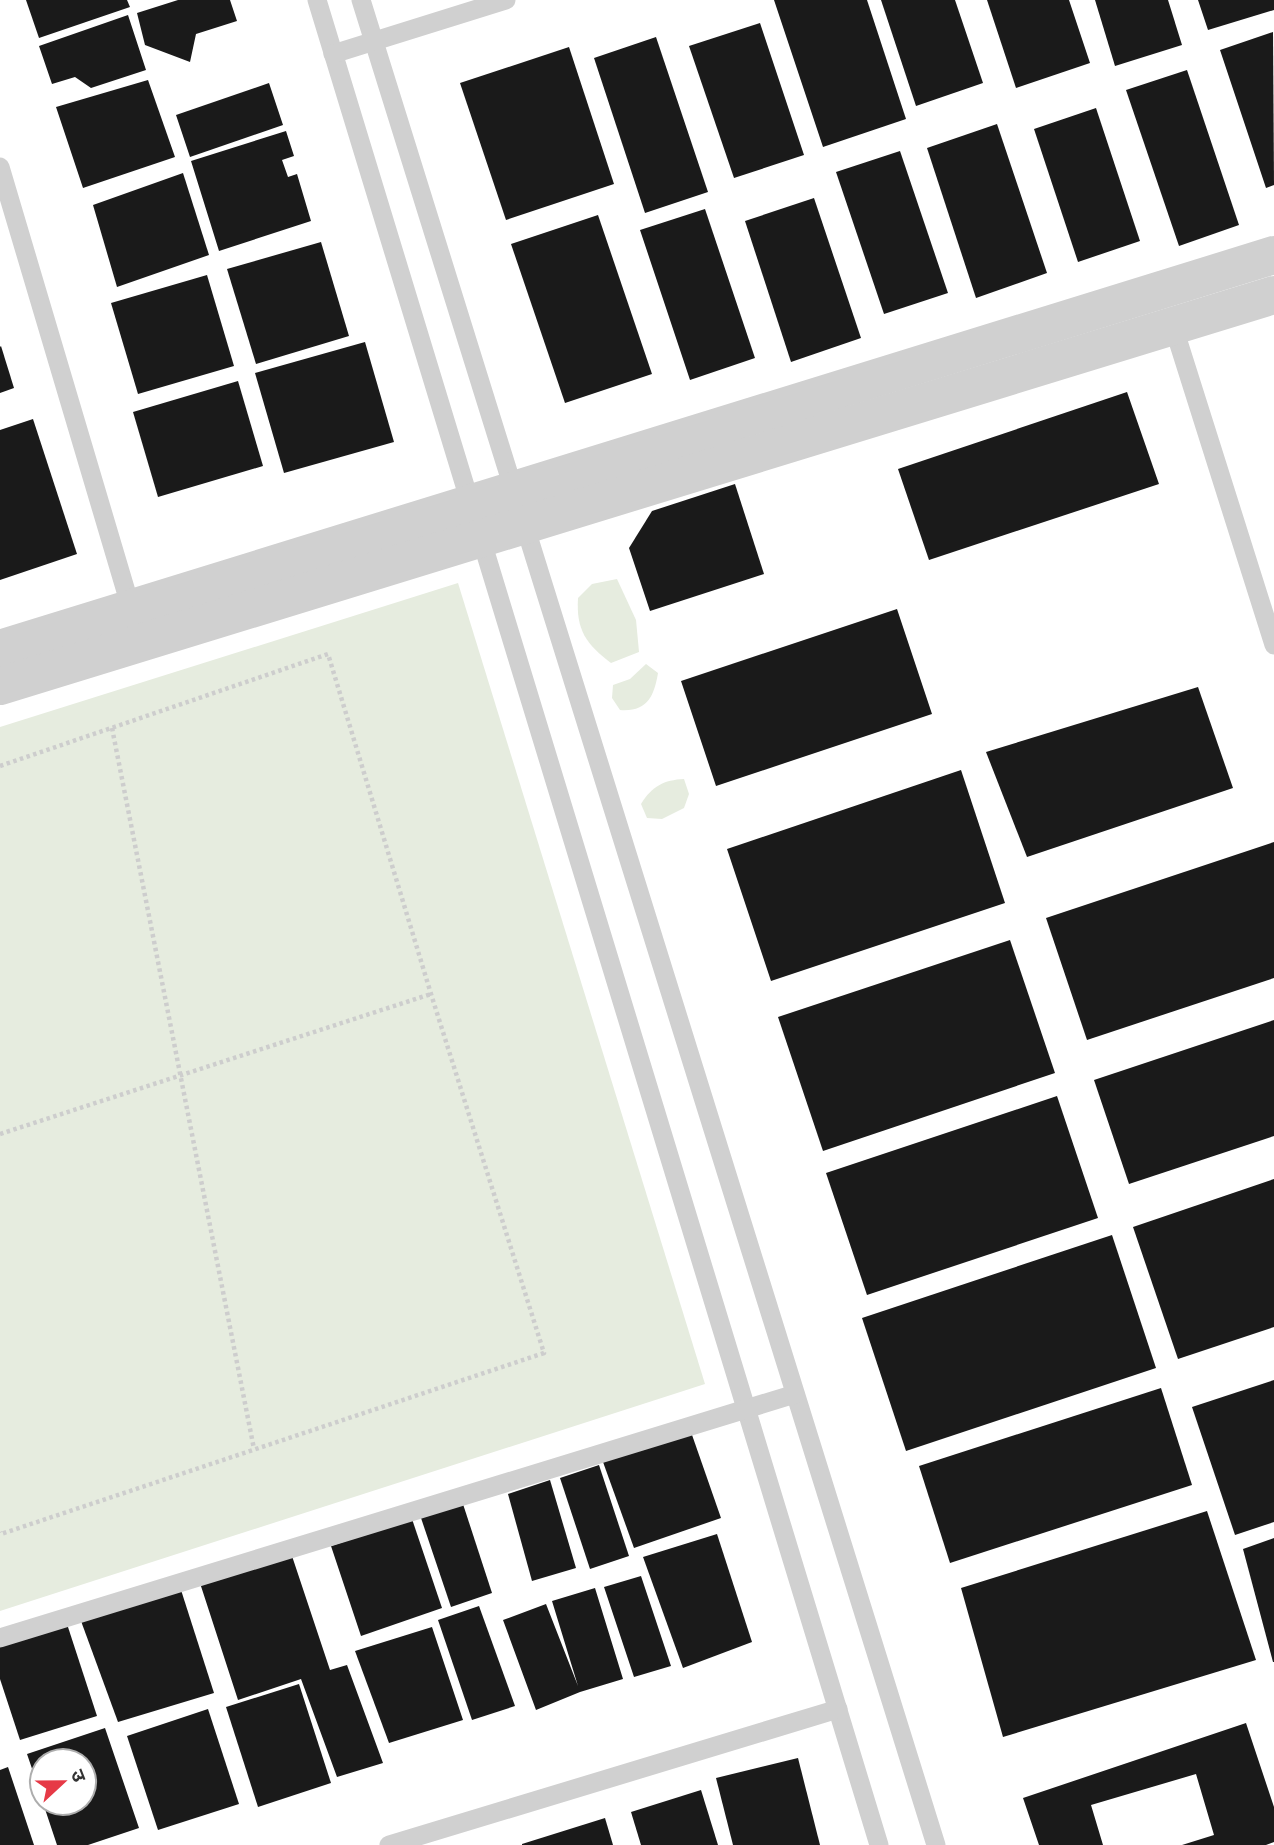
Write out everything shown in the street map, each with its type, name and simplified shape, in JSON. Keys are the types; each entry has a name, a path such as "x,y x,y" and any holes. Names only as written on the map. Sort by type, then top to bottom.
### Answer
{"street":[{"path":"519,507 1162,289 1274,254"},
{"path":"0,686 136,625 476,520 1173,326 1274,295"},
{"path":"0,649 136,625"}],"lane":[{"path":"317,0 879,1845"},
{"path":"361,0 936,1845"},
{"path":"333,54 506,0"},
{"path":"0,167 136,625"},
{"path":"1162,289 1274,645"},
{"path":"0,1638 795,1394"},
{"path":"389,1845 838,1709"}],"path":[{"path":"0,766 328,654 544,1353 1,1534 0,1532"},
{"path":"111,728 254,1449"},
{"path":"0,1134 431,994"}],"shaded area":[{"path":"617,579 636,620 639,652 611,663 584,635 579,619 578,598 592,584"},
{"path":"458,583 705,1384 0,1611 0,727"},
{"path":"646,664 658,673 651,696 643,706 620,710 612,698 613,685 630,679"},
{"path":"684,779 689,794 684,808 662,819 647,818 641,804 654,788 670,781"}],"building":[{"path":"26,0 127,0 130,7 39,38"},
{"path":"178,0 230,0 237,21 196,34 190,62 145,45 137,13"},
{"path":"774,0 867,0 906,119 823,147"},
{"path":"881,0 955,0 983,83 916,106"},
{"path":"987,0 1069,0 1090,63 1016,88"},
{"path":"1095,0 1168,0 1182,45 1115,66"},
{"path":"1198,0 1274,0 1274,10 1208,30"},
{"path":"128,15 146,70 91,88 75,77 52,84 39,46"},
{"path":"760,23 804,155 734,178 689,46"},
{"path":"1273,32 1274,185 1266,188 1220,50"},
{"path":"656,37 708,192 645,213 594,58"},
{"path":"569,47 614,184 506,220 460,83"},
{"path":"1187,70 1239,225 1179,246 1126,90"},
{"path":"148,80 175,157 83,188 56,107"},
{"path":"269,83 283,125 190,157 176,115"},
{"path":"1096,108 1140,241 1078,262 1034,129"},
{"path":"997,124 1047,273 976,298 927,148"},
{"path":"286,131 294,156 282,160 288,177 297,174 311,221 219,251 191,161"},
{"path":"900,151 948,293 884,314 836,172"},
{"path":"183,173 209,255 117,287 93,205"},
{"path":"814,198 861,338 791,362 745,221"},
{"path":"705,209 755,358 690,380 640,230"},
{"path":"598,215 652,374 565,403 511,244"},
{"path":"321,242 349,336 256,364 227,269"},
{"path":"207,275 234,366 138,394 111,303"},
{"path":"365,342 394,442 284,473 255,373"},
{"path":"0,347 14,388 0,393"},
{"path":"238,381 263,466 158,497 133,412"},
{"path":"1127,392 1159,484 929,560 898,469"},
{"path":"33,419 77,554 0,580 0,430"},
{"path":"735,484 764,574 650,611 629,548 652,511"},
{"path":"897,609 932,714 716,786 681,681"},
{"path":"1198,687 1233,788 1027,857 986,752"},
{"path":"961,770 1005,903 771,981 727,849"},
{"path":"1274,842 1274,978 1087,1040 1046,918"},
{"path":"1010,940 1055,1073 823,1151 778,1017"},
{"path":"1274,1020 1274,1136 1129,1184 1094,1080"},
{"path":"1057,1096 1098,1218 867,1295 826,1173"},
{"path":"1274,1179 1274,1327 1178,1359 1133,1227"},
{"path":"1112,1235 1156,1368 906,1451 862,1318"},
{"path":"1274,1380 1274,1522 1235,1535 1192,1407"},
{"path":"1161,1388 1192,1485 950,1563 919,1466"},
{"path":"691,1432 721,1518 634,1548 603,1462"},
{"path":"599,1465 629,1556 590,1569 560,1478"},
{"path":"550,1480 576,1568 532,1581 508,1494"},
{"path":"462,1501 492,1593 451,1607 420,1515"},
{"path":"1207,1511 1256,1660 1003,1737 961,1588"},
{"path":"412,1519 442,1608 361,1636 331,1546"},
{"path":"717,1534 752,1642 683,1668 643,1557"},
{"path":"1274,1538 1274,1662 1273,1662 1243,1549"},
{"path":"290,1550 330,1670 347,1665 383,1763 337,1777 301,1679 238,1700 199,1580"},
{"path":"641,1576 671,1666 634,1677 604,1587"},
{"path":"595,1588 623,1679 580,1692 536,1710 503,1620 546,1604 578,1686 552,1601"},
{"path":"181,1590 214,1693 118,1722 81,1621"},
{"path":"479,1606 515,1706 472,1720 438,1620"},
{"path":"67,1624 97,1716 20,1740 0,1679 0,1646"},
{"path":"432,1627 463,1720 389,1743 355,1651"},
{"path":"299,1684 331,1783 258,1807 226,1707"},
{"path":"208,1709 239,1804 158,1830 127,1736"},
{"path":"1246,1723 1274,1807 1274,1842 1266,1845 1182,1845 1214,1835 1196,1774 1091,1805 1103,1845 1039,1845 1023,1798"},
{"path":"105,1728 139,1828 88,1845 57,1845 48,1817 98,1817 98,1747 48,1747"},
{"path":"798,1758 820,1845 733,1845 716,1778"},
{"path":"8,1767 34,1845 0,1845 0,1770"},
{"path":"701,1790 718,1845 641,1845 631,1812"},
{"path":"605,1818 613,1845 522,1845 522,1844"}]}
